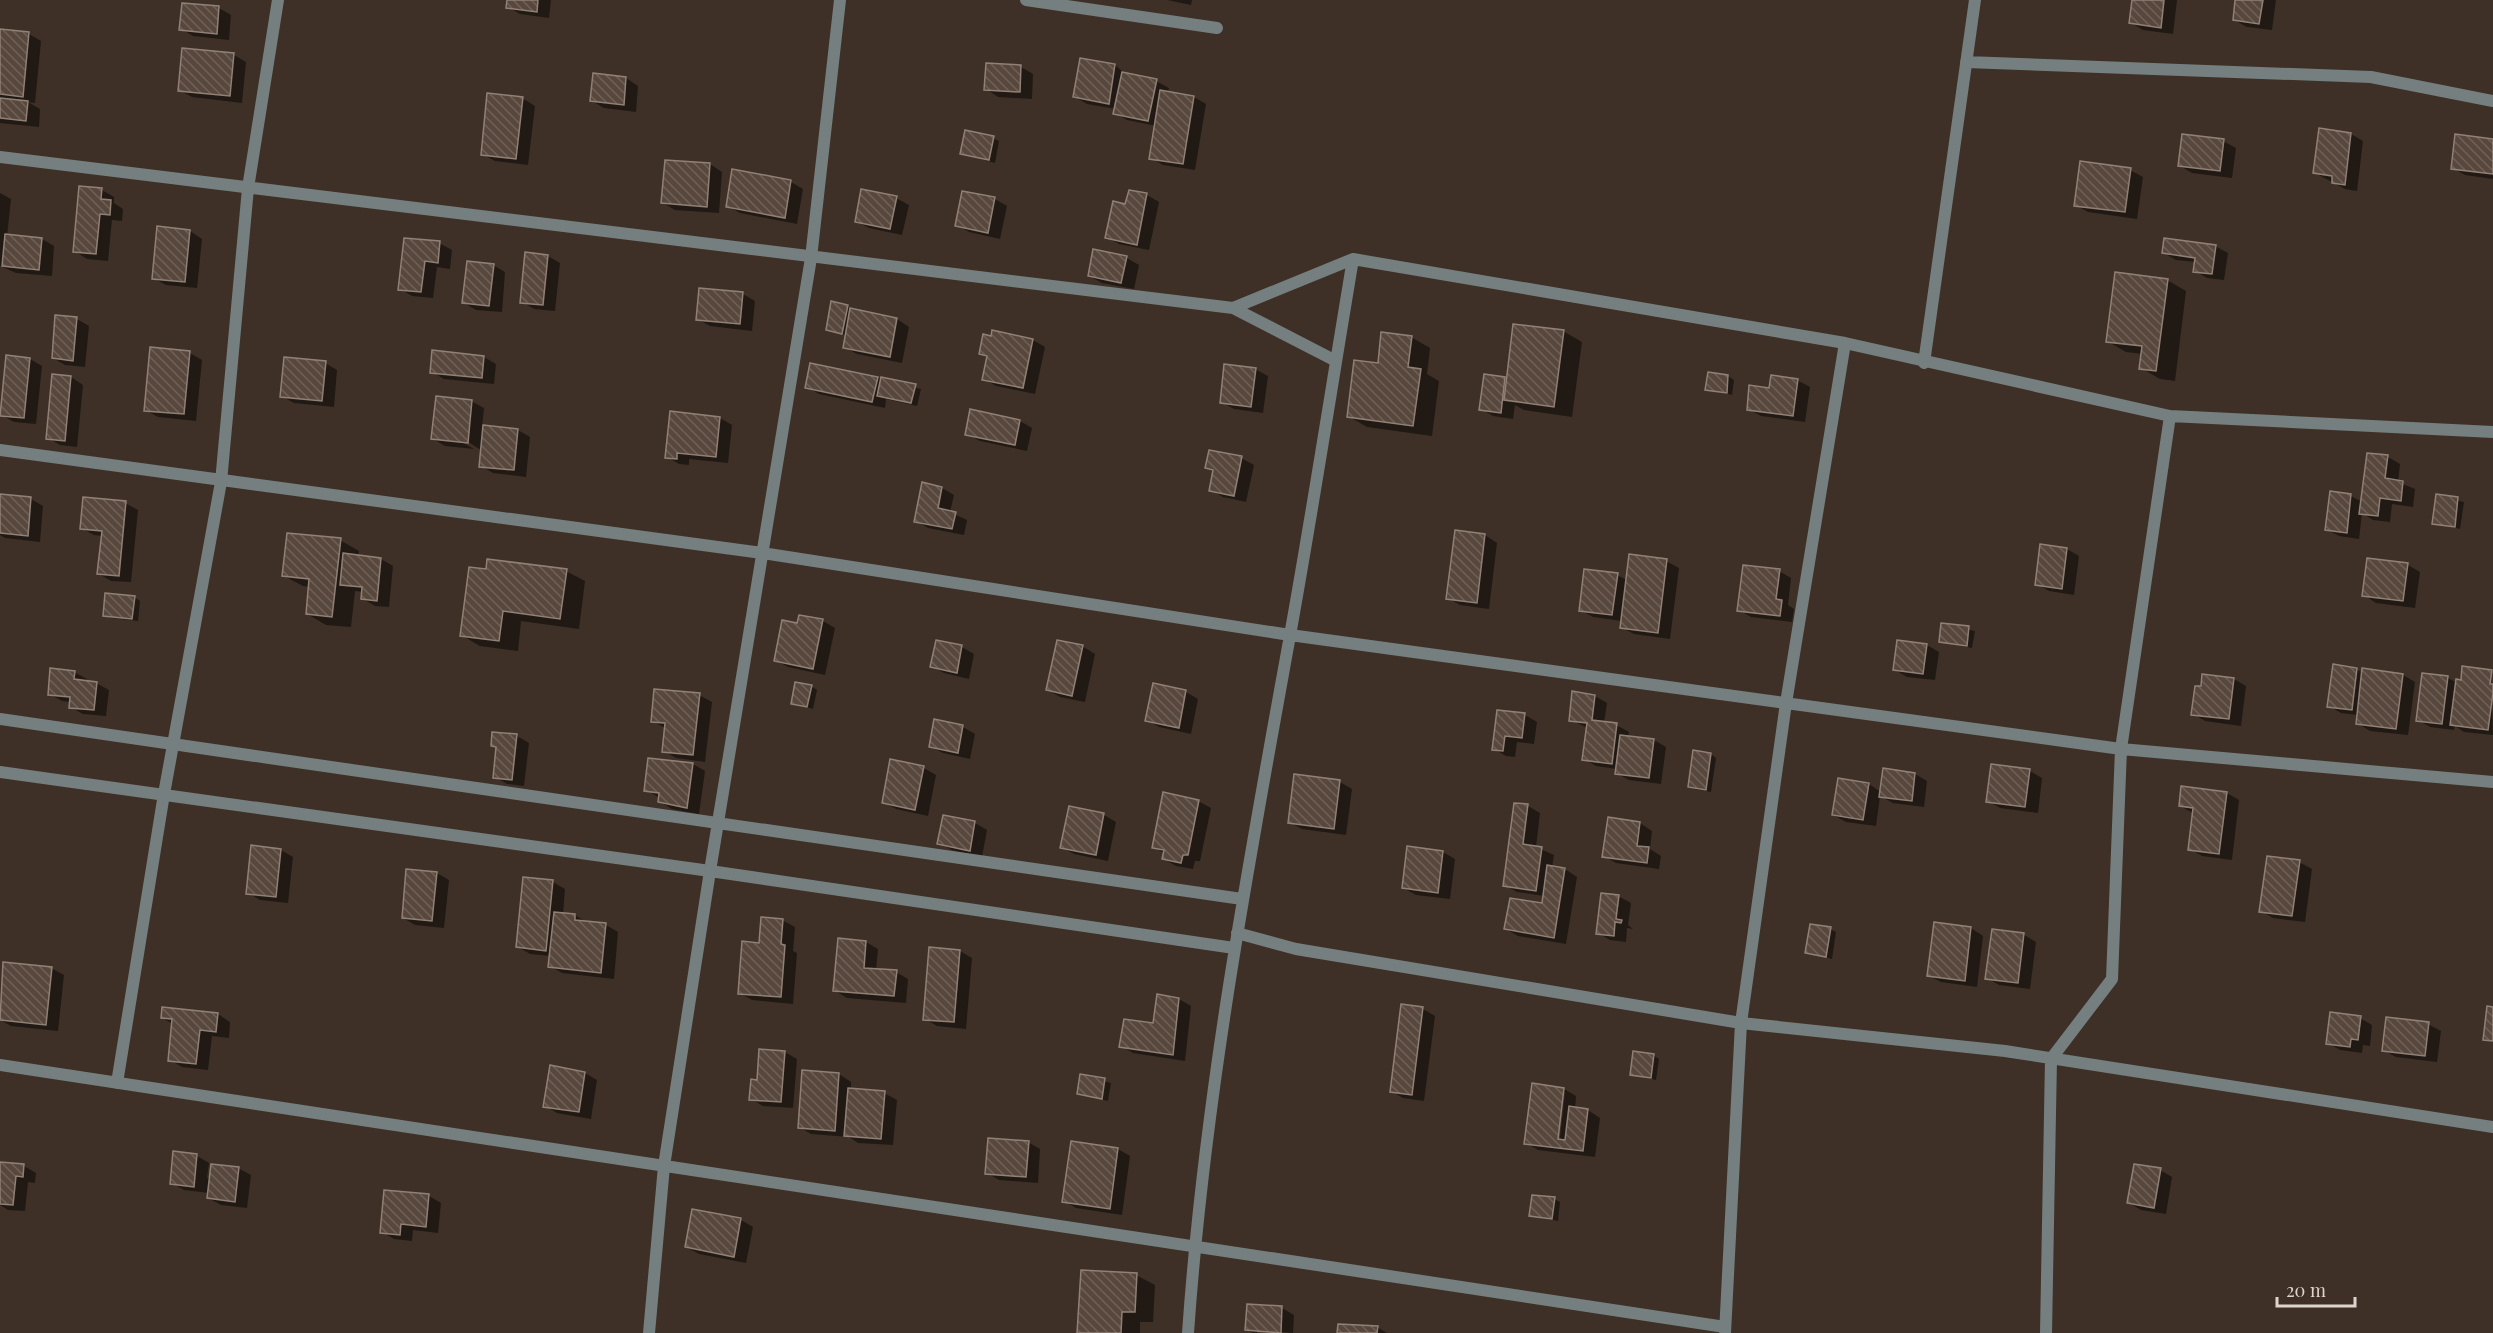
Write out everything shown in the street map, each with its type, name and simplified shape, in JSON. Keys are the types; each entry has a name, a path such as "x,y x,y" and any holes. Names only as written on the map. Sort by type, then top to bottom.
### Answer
{"street":[{"path":"117,1083 164,794 221,482 248,188 278,0"},
{"path":"649,1333 664,1166 717,822 811,258 840,0"},
{"path":"1026,0 1217,28"},
{"path":"1924,363 1975,0"},
{"path":"1966,62 2372,77 2493,101"},
{"path":"0,157 1233,308 1336,362"},
{"path":"1233,308 1353,258 1845,343 1924,363 2170,416 2493,432"},
{"path":"1188,1333 1194,1247 1234,948 1290,635 1353,258"},
{"path":"0,1065 1725,1330 1741,1023 1786,703 1845,343"},
{"path":"2046,1333 2051,1059 2112,979 2121,749 2170,416"},
{"path":"0,450 221,482 762,554 1290,635 2121,749 2493,783"},
{"path":"0,719 1242,899"},
{"path":"0,772 710,871 1234,948"},
{"path":"1237,933 1296,949 1741,1023 2005,1051 2493,1127"}],"building":[{"path":"507,0 538,0 537,12 506,8"},
{"path":"2132,0 2164,0 2161,28 2129,23"},
{"path":"2235,0 2263,0 2259,24 2233,20"},
{"path":"182,3 219,6 217,34 179,30"},
{"path":"0,29 29,32 23,97 0,94"},
{"path":"182,48 234,53 230,96 178,91"},
{"path":"1080,58 1115,64 1109,104 1073,97"},
{"path":"986,63 1021,65 1020,92 984,90"},
{"path":"1122,72 1157,79 1148,121 1113,114"},
{"path":"593,73 626,77 624,105 590,101"},
{"path":"1160,90 1194,96 1183,164 1149,159"},
{"path":"487,93 523,97 516,159 481,155"},
{"path":"0,98 28,101 26,121 0,118"},
{"path":"2319,128 2351,133 2345,185 2332,183 2332,176 2313,173"},
{"path":"965,130 994,136 989,160 960,154"},
{"path":"2182,134 2224,139 2220,171 2178,166"},
{"path":"2455,134 2493,139 2493,174 2451,169"},
{"path":"665,160 710,163 707,207 661,203"},
{"path":"2080,161 2131,168 2125,212 2074,206"},
{"path":"732,169 791,180 785,218 726,207"},
{"path":"79,186 102,188 101,199 111,200 110,215 100,214 96,254 73,252"},
{"path":"861,189 897,196 890,229 855,222"},
{"path":"1129,190 1147,193 1137,245 1105,238 1113,201 1125,204"},
{"path":"962,191 995,197 988,233 955,226"},
{"path":"157,226 190,230 185,282 152,279"},
{"path":"5,234 42,238 39,270 2,266"},
{"path":"404,238 440,241 438,263 425,261 421,292 398,290"},
{"path":"2164,238 2216,245 2212,274 2193,272 2195,258 2162,253"},
{"path":"1093,249 1127,256 1121,283 1088,276"},
{"path":"525,252 548,255 543,305 520,303"},
{"path":"467,261 494,264 489,306 462,303"},
{"path":"2115,272 2168,279 2156,371 2139,369 2142,346 2106,342"},
{"path":"699,288 743,292 740,324 696,320"},
{"path":"831,301 848,305 842,334 826,330"},
{"path":"850,308 897,318 890,357 843,348"},
{"path":"55,315 77,317 73,361 52,358"},
{"path":"1513,324 1564,330 1554,407 1504,400"},
{"path":"992,330 1033,339 1023,388 982,380 987,356 979,354 983,334 991,336"},
{"path":"1381,332 1412,336 1408,367 1421,369 1413,426 1347,417 1354,360 1378,363"},
{"path":"150,347 190,351 184,414 144,411"},
{"path":"432,350 484,356 482,378 430,373"},
{"path":"6,355 30,358 24,418 0,416"},
{"path":"284,357 326,361 322,401 280,397"},
{"path":"810,363 878,377 872,402 805,388"},
{"path":"1224,364 1256,368 1251,407 1220,403"},
{"path":"1708,372 1728,375 1727,393 1705,390"},
{"path":"52,374 71,376 65,441 46,439"},
{"path":"1484,374 1505,377 1501,413 1479,410"},
{"path":"1771,375 1798,379 1793,416 1747,410 1749,385 1769,388"},
{"path":"881,377 916,384 911,403 877,396"},
{"path":"436,396 472,400 468,443 431,439"},
{"path":"970,409 1020,420 1015,445 965,435"},
{"path":"670,411 720,417 716,457 677,453 677,459 665,458"},
{"path":"483,425 518,429 514,470 479,467"},
{"path":"1209,450 1242,456 1234,496 1209,491 1213,470 1205,468"},
{"path":"2367,453 2388,455 2385,478 2403,481 2401,501 2380,498 2378,516 2359,514"},
{"path":"922,482 942,487 938,508 956,512 952,529 914,522"},
{"path":"2330,491 2351,494 2347,533 2325,530"},
{"path":"0,494 31,497 28,536 0,533"},
{"path":"2436,494 2458,497 2455,527 2432,524"},
{"path":"83,497 126,501 119,576 97,574 102,531 80,529"},
{"path":"1455,530 1485,534 1477,603 1446,599"},
{"path":"287,533 341,538 332,617 306,614 309,579 282,576"},
{"path":"2040,544 2067,548 2062,589 2035,585"},
{"path":"343,553 381,558 377,601 361,599 362,587 340,585"},
{"path":"1629,554 1667,559 1658,633 1620,628"},
{"path":"2367,558 2408,563 2403,601 2362,596"},
{"path":"487,559 567,569 560,619 503,611 499,641 460,636 469,567 486,569"},
{"path":"1743,565 1780,569 1776,599 1782,600 1780,616 1737,611"},
{"path":"1584,569 1618,573 1612,615 1579,611"},
{"path":"105,593 135,596 132,619 103,616"},
{"path":"799,615 823,619 813,669 774,661 782,620 797,623"},
{"path":"1941,623 1969,626 1967,646 1939,642"},
{"path":"936,640 962,645 957,673 930,667"},
{"path":"1057,640 1083,645 1072,696 1046,690"},
{"path":"1897,640 1927,644 1923,674 1893,670"},
{"path":"2333,664 2357,668 2352,710 2327,707"},
{"path":"2462,666 2492,670 2490,684 2493,684 2493,693 2488,730 2450,725 2456,679 2461,680"},
{"path":"50,668 75,671 74,679 97,682 94,710 69,708 70,697 48,695"},
{"path":"2362,668 2403,674 2396,729 2356,724"},
{"path":"2422,673 2448,676 2442,724 2416,721"},
{"path":"2202,674 2234,678 2229,719 2191,715 2195,686 2201,686"},
{"path":"795,682 812,685 807,707 791,704"},
{"path":"1153,683 1186,690 1179,728 1145,721"},
{"path":"654,689 700,693 693,755 662,752 665,723 651,722"},
{"path":"1572,691 1595,695 1592,720 1617,723 1612,764 1582,760 1587,723 1569,721"},
{"path":"1497,710 1525,713 1522,738 1505,736 1503,751 1492,750"},
{"path":"934,719 963,725 958,753 929,747"},
{"path":"492,732 517,734 512,780 493,778 496,747 491,746"},
{"path":"1620,735 1654,739 1649,778 1615,774"},
{"path":"1693,750 1711,753 1706,790 1688,787"},
{"path":"648,758 693,763 687,808 658,802 659,793 644,791"},
{"path":"890,759 924,766 915,810 882,803"},
{"path":"1991,764 2030,769 2025,807 1986,802"},
{"path":"1883,768 1915,773 1912,801 1879,797"},
{"path":"1294,774 1340,780 1334,829 1288,823"},
{"path":"1838,778 1869,783 1863,820 1832,815"},
{"path":"2181,786 2227,792 2219,854 2188,850 2193,808 2179,806"},
{"path":"1163,792 1199,800 1188,855 1183,855 1181,863 1162,859 1164,850 1152,848"},
{"path":"1514,803 1528,804 1523,844 1542,847 1536,891 1503,886"},
{"path":"1069,806 1104,813 1096,855 1060,848"},
{"path":"943,815 975,821 970,851 937,844"},
{"path":"1608,817 1640,822 1637,846 1649,847 1647,863 1602,857"},
{"path":"251,845 281,849 276,897 246,894"},
{"path":"1407,846 1443,851 1438,893 1402,888"},
{"path":"2267,856 2300,860 2292,916 2259,912"},
{"path":"1547,865 1565,868 1554,938 1504,929 1510,898 1542,903"},
{"path":"406,869 437,872 432,921 402,918"},
{"path":"523,877 553,880 546,951 516,947"},
{"path":"1601,893 1619,895 1616,919 1622,920 1621,923 1615,922 1614,936 1596,934"},
{"path":"554,912 575,914 575,920 606,923 601,973 548,967"},
{"path":"761,917 783,919 781,944 785,945 781,997 738,994 742,941 759,943"},
{"path":"1934,922 1971,927 1965,981 1927,976"},
{"path":"1810,924 1831,927 1826,957 1805,953"},
{"path":"1992,929 2024,933 2018,983 1985,979"},
{"path":"838,938 866,941 864,968 897,970 894,996 833,991"},
{"path":"929,947 960,950 954,1022 923,1020"},
{"path":"3,962 52,967 46,1025 0,1020"},
{"path":"1157,994 1179,998 1173,1055 1119,1047 1124,1019 1153,1023"},
{"path":"1401,1004 1423,1007 1412,1095 1390,1092"},
{"path":"2487,1006 2493,1007 2493,1041 2483,1040"},
{"path":"162,1007 218,1013 216,1032 200,1030 196,1064 168,1061 172,1019 161,1018"},
{"path":"2330,1012 2361,1016 2358,1040 2351,1039 2350,1047 2326,1044"},
{"path":"2386,1017 2429,1022 2425,1056 2382,1051"},
{"path":"759,1049 785,1051 781,1102 749,1100 751,1079 757,1080"},
{"path":"1633,1051 1654,1054 1651,1078 1630,1075"},
{"path":"550,1065 585,1072 579,1112 543,1107"},
{"path":"802,1070 839,1073 835,1131 798,1128"},
{"path":"1080,1074 1105,1078 1102,1099 1077,1094"},
{"path":"1532,1083 1564,1088 1558,1139 1565,1140 1569,1106 1588,1109 1583,1151 1524,1144"},
{"path":"848,1088 885,1091 881,1139 844,1136"},
{"path":"988,1138 1029,1141 1026,1177 985,1174"},
{"path":"1071,1141 1118,1148 1110,1209 1062,1202"},
{"path":"173,1151 197,1154 194,1187 170,1184"},
{"path":"0,1162 24,1164 23,1177 16,1176 13,1205 0,1204"},
{"path":"211,1164 239,1167 235,1202 207,1198"},
{"path":"2134,1164 2161,1168 2154,1208 2127,1203"},
{"path":"384,1190 429,1194 426,1227 401,1224 400,1235 380,1233"},
{"path":"1532,1195 1555,1197 1552,1219 1529,1216"},
{"path":"692,1209 741,1218 734,1257 685,1247"},
{"path":"1081,1270 1137,1273 1135,1312 1122,1312 1121,1333 1077,1333"},
{"path":"1247,1304 1282,1306 1281,1333 1245,1330"},
{"path":"1338,1324 1378,1326 1377,1333 1337,1333"}]}
